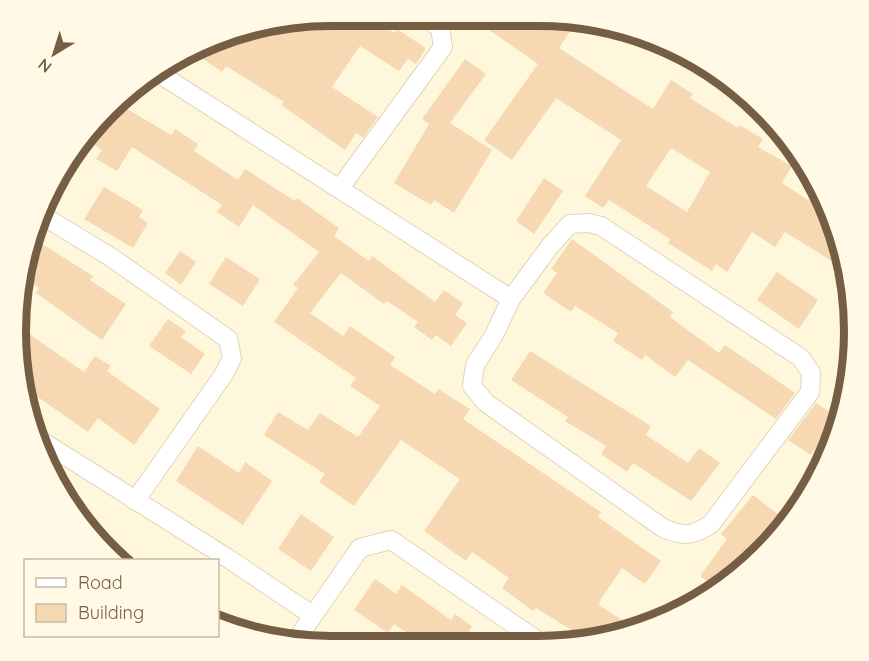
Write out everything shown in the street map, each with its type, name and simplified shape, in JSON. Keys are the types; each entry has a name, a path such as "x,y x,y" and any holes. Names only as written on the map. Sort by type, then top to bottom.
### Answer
{"street":[{"path":"340,188 443,47 440,28 437,26"},
{"path":"163,76 511,299"},
{"path":"47,218 112,258 228,339 232,358 224,374 135,501"},
{"path":"570,224 601,226 801,358 811,373 810,392 711,524 698,533 680,536 663,528 485,402 472,386 475,365 511,299 570,224"},
{"path":"48,445 229,559 312,615"},
{"path":"300,634 360,548 391,540 531,636"}],"building":[{"path":"385,26 394,33 397,29 426,48 416,64 408,59 399,71 360,46 332,87 378,117 363,138 356,133 345,150 281,105 284,102 226,66 222,72 199,56 232,42 291,28"},
{"path":"490,26 572,27 559,48 653,109 671,80 693,94 690,98 738,128 739,125 763,139 758,147 792,166 782,183 816,206 836,264 785,232 775,247 752,232 727,272 716,264 712,271 668,243 670,239 609,200 603,208 585,196 621,140 556,98 512,160 484,140 538,64 488,29","holes":["671,148 710,172 687,212 646,186"]},
{"path":"465,59 486,74 450,123 492,150 454,213 434,200 431,205 394,183 429,124 422,119"},
{"path":"123,107 171,135 175,129 198,144 194,151 238,180 245,169 295,201 297,198 339,228 334,236 369,261 372,256 435,302 444,290 463,303 455,315 467,323 451,346 436,335 432,340 414,327 418,322 387,301 384,304 341,273 310,313 343,336 350,326 395,357 390,365 435,394 438,389 470,409 463,419 601,512 598,517 661,561 645,584 622,568 601,599 599,605 626,622 576,633 536,608 533,611 502,588 509,578 472,552 466,561 424,531 460,479 401,440 354,506 319,482 325,474 264,435 278,412 308,430 320,413 358,437 380,406 350,386 356,378 274,322 298,288 293,285 319,252 253,205 239,227 217,212 222,205 132,147 117,171 96,159 102,150 95,145 109,121"},
{"path":"544,178 563,191 534,234 516,221"},
{"path":"104,187 143,210 139,217 148,223 133,248 84,219"},
{"path":"572,239 673,312 670,317 719,353 725,345 795,393 776,419 688,360 675,377 645,355 642,360 613,341 618,333 575,306 571,312 543,293 557,273 551,269"},
{"path":"39,242 93,276 90,280 126,304 102,340 36,293 39,288 29,282"},
{"path":"180,251 196,262 181,285 165,273"},
{"path":"226,257 260,279 243,306 209,284"},
{"path":"777,272 818,300 799,329 757,300"},
{"path":"168,319 186,331 181,337 205,354 191,374 149,346"},
{"path":"26,332 84,372 95,356 111,366 107,371 160,409 134,445 98,418 88,432 32,393"},
{"path":"530,351 651,426 646,435 688,463 699,448 720,463 691,501 633,463 627,472 601,454 606,446 565,421 568,417 511,380"},
{"path":"816,403 832,413 825,435 811,455 788,440"},
{"path":"198,446 239,473 245,462 272,481 243,525 176,481"},
{"path":"753,495 779,515 768,532 740,560 709,583 700,576 727,539 721,534"},
{"path":"301,514 334,537 311,571 278,549"},
{"path":"375,579 396,594 402,585 451,620 455,614 472,626 469,631 476,636 412,636 394,624 388,633 354,610"}]}
